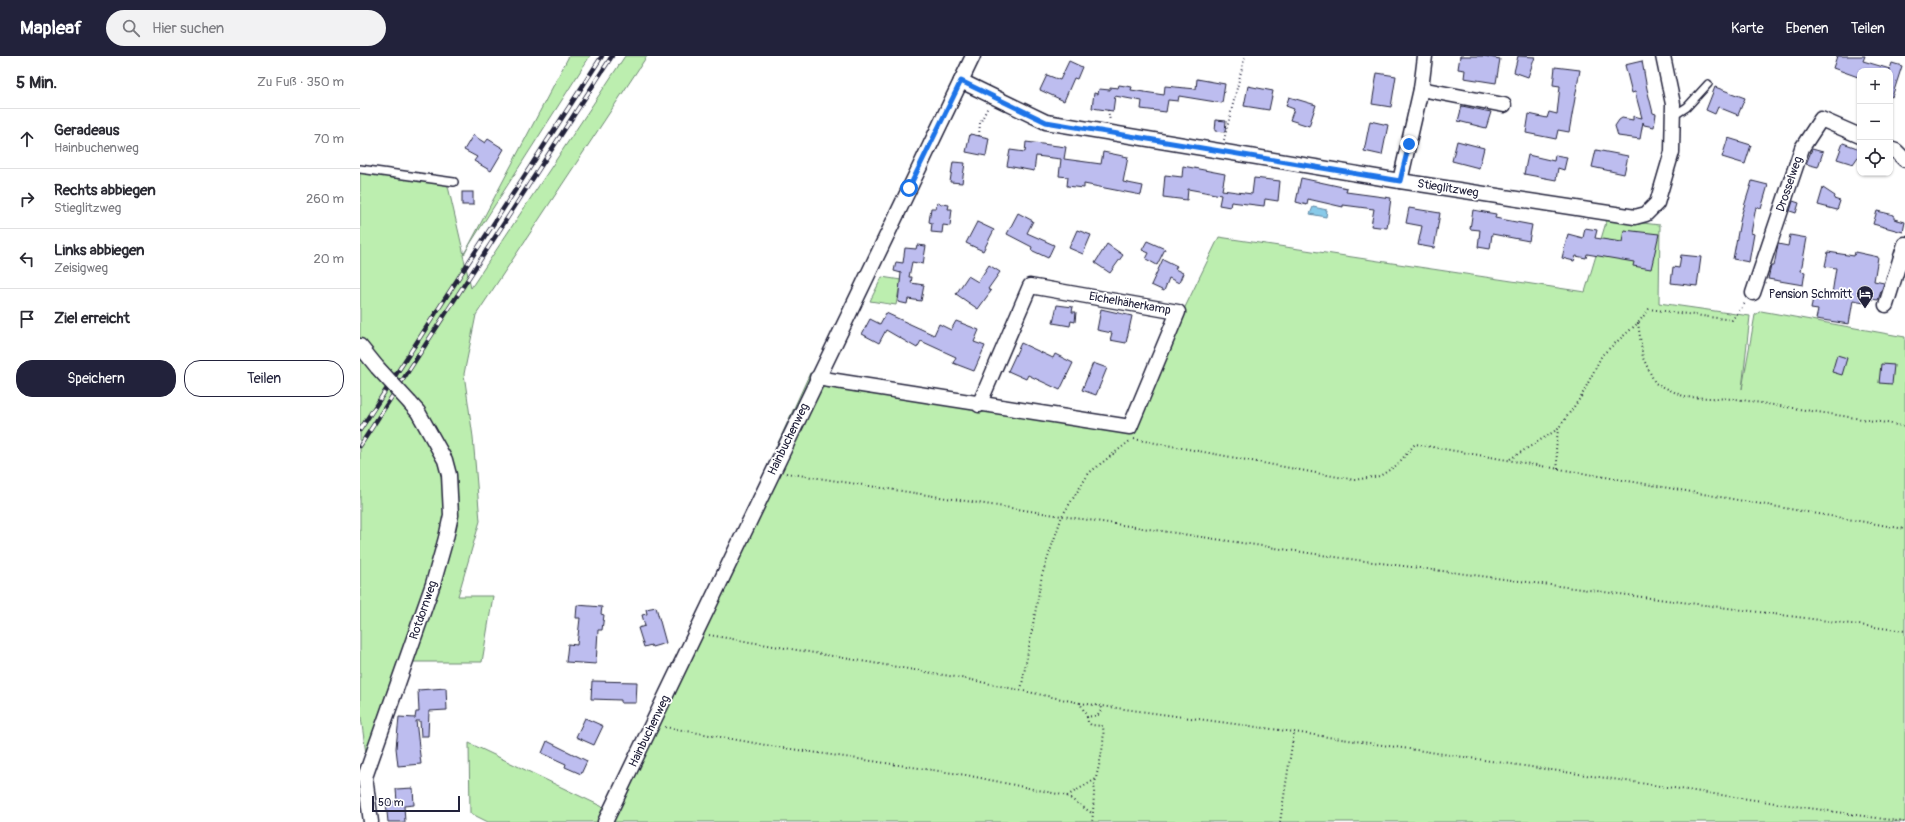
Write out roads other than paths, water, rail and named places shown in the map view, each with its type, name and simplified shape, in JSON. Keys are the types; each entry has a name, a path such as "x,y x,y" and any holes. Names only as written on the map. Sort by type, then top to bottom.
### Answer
{"street":[{"name":"Hainbuchenweg","path":"605,822 973,56"},
{"path":"1400,181 1421,89 1425,56"},
{"path":"1663,56 1673,104 1673,116"},
{"name":"Stieglitzweg","path":"961,81 1046,122 1400,181 1635,217 1646,214 1657,203 1672,152 1673,116"},
{"path":"1421,89 1504,105"},
{"name":"Drosselweg","path":"1753,293 1802,148 1813,131 1821,119 1857,135"},
{"path":"1893,150 1905,160"},
{"path":"1886,305 1905,244"},
{"name":"Eichelhäherkamp","path":"817,378 979,405 1130,428 1178,312 1030,286 979,405"},
{"name":"Rotdornweg","path":"360,346 418,412 445,460 449,475 451,515 433,584 365,777 371,822"}],"lane":[{"path":"1673,116 1687,108 1708,84"},
{"path":"360,169 454,182"}],"water":[{"path":"1313,207 1327,210 1326,217 1310,214"}],"railway":[{"path":"360,430 602,56"},
{"path":"360,446 612,56"}],"place":[{"name":"Pension Schmitt","path":"1865,309"}]}
